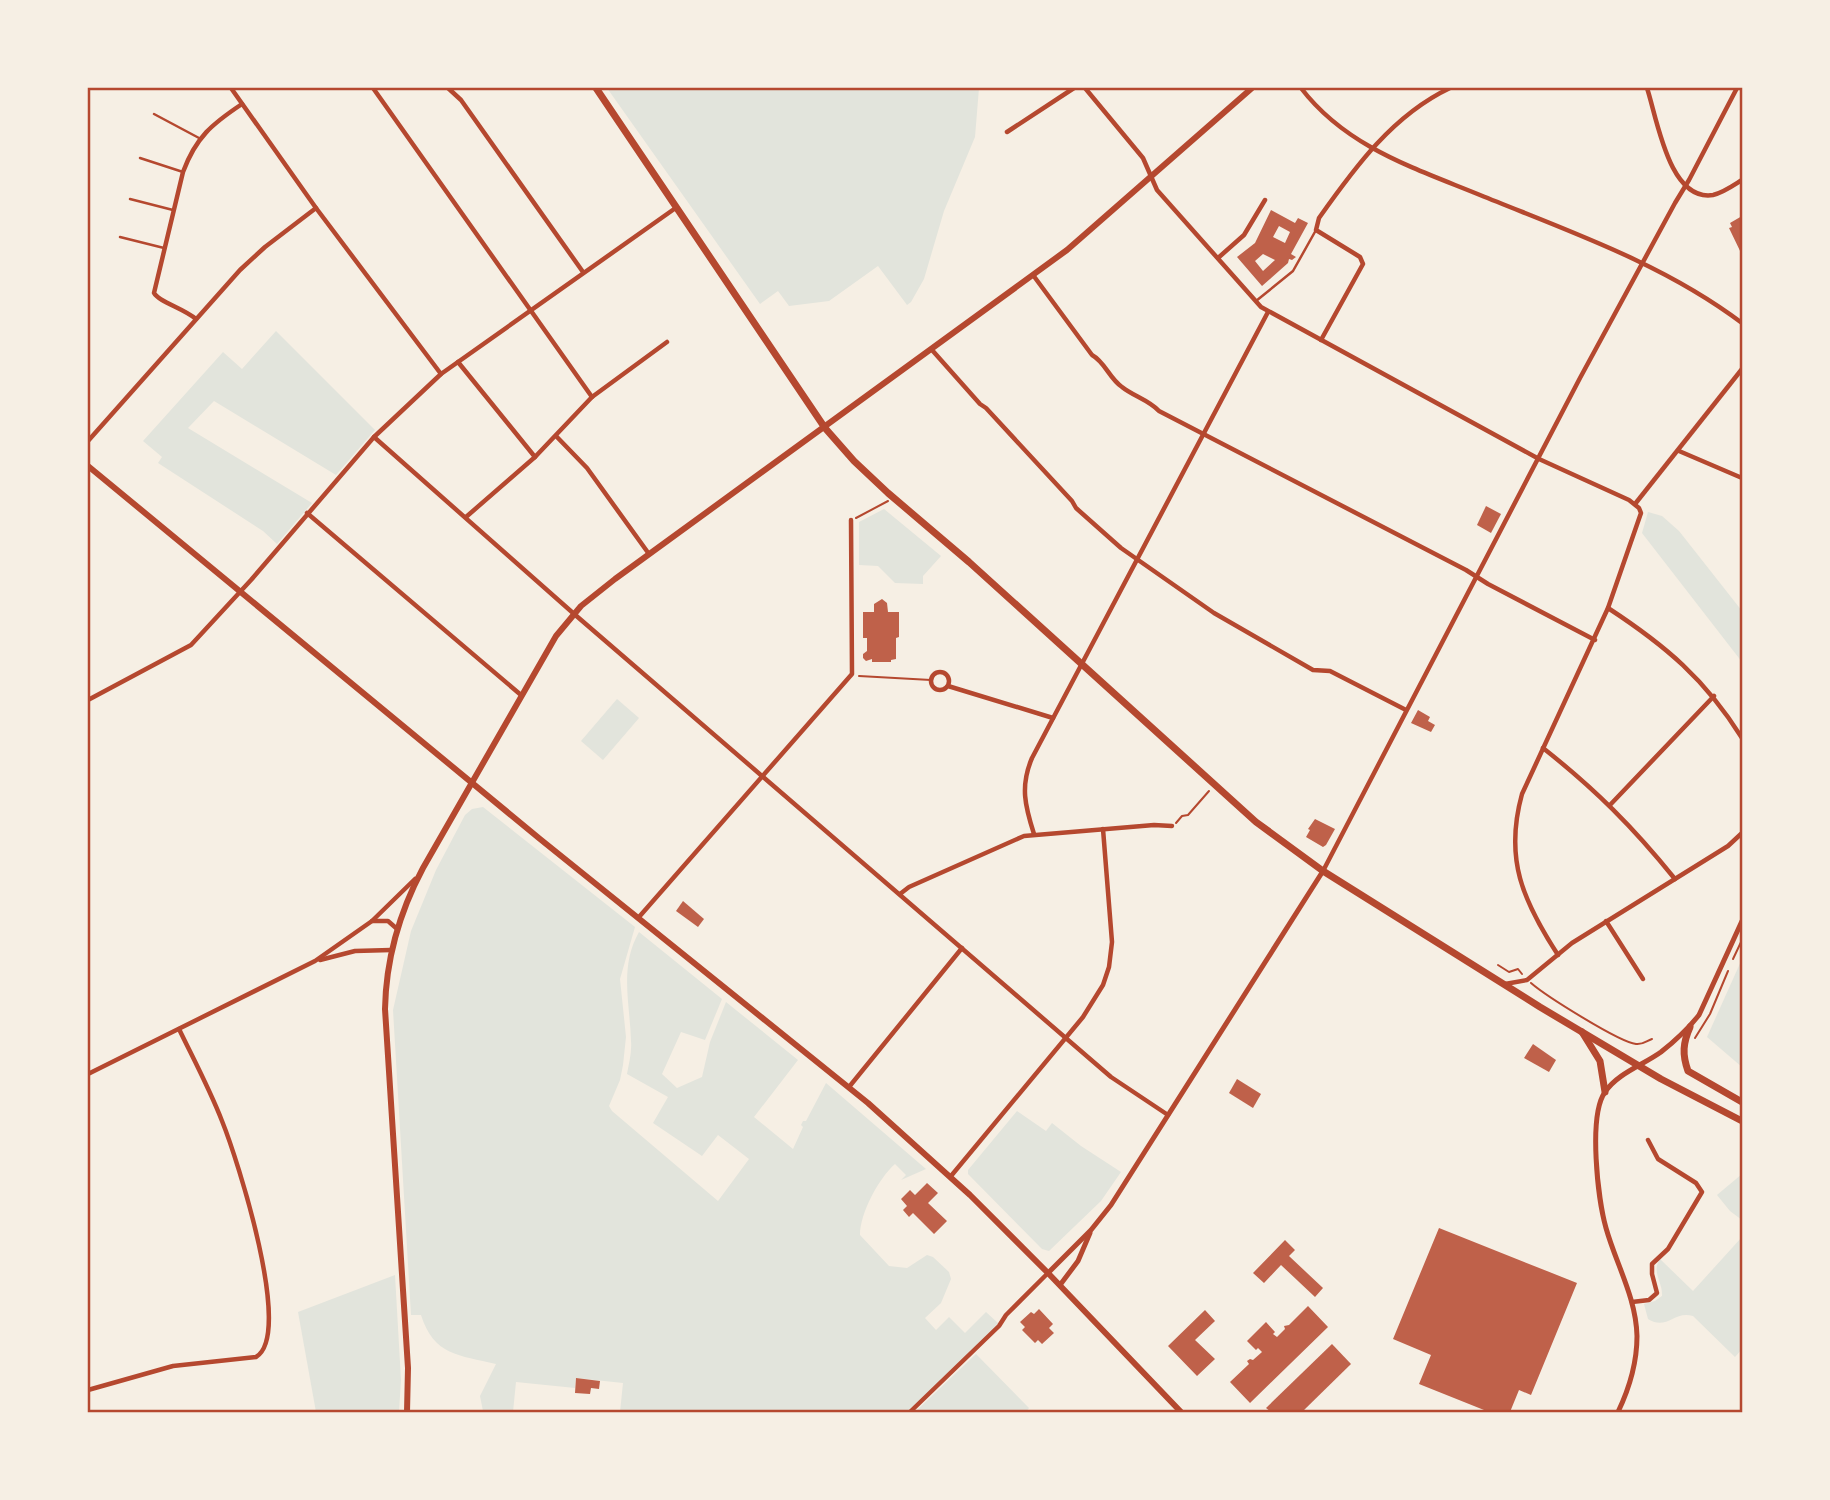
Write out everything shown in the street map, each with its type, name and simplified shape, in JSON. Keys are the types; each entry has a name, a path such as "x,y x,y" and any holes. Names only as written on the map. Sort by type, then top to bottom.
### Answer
{"main road":[{"path":"596,88 825,428 854,461 893,497 1256,822 1323,871 1504,984 1661,1079 1742,1121"},
{"path":"407,1412 407,1355 385,1009 391,950 419,875 556,636 573,613 590,598 1067,250 1252,88"},
{"path":"88,466 471,783 849,1087 951,1176 1181,1412"},
{"path":"1690,1027 1683,1043 1688,1072 1742,1102"},
{"path":"1581,1031 1600,1061 1605,1092"}],"street":[{"path":"230,88 441,374"},
{"path":"373,88 592,397"},
{"path":"448,88 461,100 583,272"},
{"path":"1007,132 1074,88"},
{"path":"1085,88 1143,158 1157,190 1268,312 1539,459 1635,504 1641,513 1595,640 1522,794 1515,820 1515,860 1534,917 1558,955"},
{"path":"1301,88 1324,116 1371,149 1643,262 1710,298 1742,323"},
{"path":"1321,340 1363,264 1362,260 1315,230 1319,218 1371,149 1410,111 1450,88"},
{"path":"1647,88 1673,169 1685,186 1696,192 1717,195 1742,180"},
{"path":"910,1412 999,1326 1006,1315 1091,1230 1111,1205 1323,871 1580,378 1737,88"},
{"path":"196,319 177,306 158,299 154,293 173,210 190,154 199,138 242,104"},
{"path":"1218,258 1244,235 1265,200"},
{"path":"88,699 191,645 374,437 441,374 677,207"},
{"path":"88,441 196,319 265,247 316,208"},
{"path":"1033,275 1091,355 1098,358 1122,387 1159,411 1595,640"},
{"path":"1034,834 1026,810 1024,782 1032,758 1268,312"},
{"path":"466,517 535,457 592,397 667,342"},
{"path":"932,350 1076,508 1121,548 1214,613 1313,670 1330,671 1407,710"},
{"path":"458,362 535,457"},
{"path":"1635,504 1742,369"},
{"path":"556,436 587,468 649,554"},
{"path":"374,437 573,613 1111,1077 1168,1115"},
{"path":"1679,451 1742,478"},
{"path":"307,513 521,695"},
{"path":"639,917 852,674 852,520"},
{"path":"1608,608 1678,658 1714,696 1742,738"},
{"path":"948,686 946,674 934,674 931,680 935,688 940,690 948,686 1053,718"},
{"path":"1610,805 1714,696"},
{"path":"1544,750 1610,805 1675,879"},
{"path":"900,894 920,882 1024,836 1154,825 1172,826"},
{"path":"951,1176 1091,1007 1103,985 1109,967 1111,929 1103,829"},
{"path":"1504,984 1527,980 1606,921 1728,846 1742,834"},
{"path":"88,1074 315,961 372,922 419,875"},
{"path":"372,922 388,920 397,928"},
{"path":"1606,921 1643,978"},
{"path":"1618,1412 1626,1395 1634,1364 1637,1337 1632,1302 1602,1210 1595,1127 1598,1107 1605,1092 1621,1077 1660,1052 1690,1027 1706,1001 1742,921"},
{"path":"849,1087 962,948"},
{"path":"315,961 355,951 391,950"},
{"path":"88,1390 173,1366 256,1357 263,1353 267,1343 270,1310 259,1245 231,1145 179,1029"},
{"path":"1632,1302 1649,1300 1657,1293 1652,1264 1668,1249 1702,1192 1696,1184 1658,1159 1648,1140"},
{"path":"1060,1286 1078,1261 1091,1230"}],"lane":[{"path":"154,114 199,138"},
{"path":"140,158 183,172"},
{"path":"130,199 173,210"},
{"path":"1256,301 1293,271 1315,230"},
{"path":"120,237 164,248"}],"path":[{"path":"852,520 880,507 893,497"},
{"path":"852,674 931,680"},
{"path":"1172,826 1182,816 1188,815 1214,786"},
{"path":"1694,1039 1710,1014 1742,940"},
{"path":"1498,965 1509,972 1518,969 1527,980 1588,1020 1628,1042 1642,1044 1651,1038"}],"shaded area":[{"path":"607,88 979,88 975,137 944,211 924,279 911,302 907,305 878,266 829,301 789,306 778,291 760,304"},
{"path":"276,331 375,430 336,475 214,401 188,428 312,503 277,544 263,531 158,463 162,457 143,441 223,352 242,369"},
{"path":"884,509 941,556 923,576 923,584 895,583 878,566 859,565 859,522"},
{"path":"1648,512 1662,516 1679,531 1742,611 1742,662 1642,533"},
{"path":"617,699 639,718 603,760 581,741"},
{"path":"483,807 635,927 620,979 626,1037 623,1065 609,1106 718,1201 749,1159 718,1135 702,1156 653,1123 668,1097 627,1074 631,1045 627,972 629,958 639,932 722,999 705,1040 681,1032 662,1074 677,1088 702,1077 710,1042 726,1002 798,1060 754,1117 793,1149 803,1121 806,1121 826,1083 926,1169 901,1180 906,1175 895,1164 872,1196 863,1217 860,1235 889,1266 907,1268 927,1255 949,1272 951,1279 941,1303 925,1318 936,1330 949,1317 965,1333 986,1312 999,1324 907,1412 620,1412 623,1383 576,1378 575,1388 516,1382 513,1412 483,1411 480,1396 496,1364 449,1352 433,1339 421,1315 411,1315 393,1010 411,931 436,870 465,815 472,809"},
{"path":"1742,959 1742,1067 1707,1037"},
{"path":"1017,1111 1046,1131 1052,1123 1121,1172 1101,1201 1049,1251 1042,1249 968,1174 968,1170"},
{"path":"1742,1174 1742,1220 1730,1211 1717,1195"},
{"path":"1742,1237 1742,1349 1735,1357 1693,1316 1681,1316 1660,1323 1648,1319 1644,1304 1662,1296 1657,1273 1660,1259 1693,1291"},
{"path":"395,1275 401,1380 399,1412 316,1412 298,1312"},
{"path":"976,1354 1029,1408 1026,1412 915,1412"}],"building":[{"path":"1271,210 1295,223 1298,218 1308,223 1291,254 1296,257 1289,259 1288,263 1262,286 1237,257 1255,243","holes":["1279,226 1290,232 1285,243 1273,237","1263,254 1275,260 1263,271 1255,261"]},
{"path":"1742,216 1742,255 1729,228 1732,227 1730,223"},
{"path":"1486,506 1501,514 1491,533 1477,525"},
{"path":"882,599 887,603 888,612 899,612 896,659 891,662 872,662 872,659 866,661 863,658 867,651 867,638 863,638 863,612 874,612 874,604"},
{"path":"1418,710 1430,717 1428,721 1435,725 1431,732 1411,723"},
{"path":"1315,819 1335,829 1323,847 1306,837"},
{"path":"683,901 704,919 698,927 676,911"},
{"path":"1533,1044 1556,1060 1549,1072 1524,1058"},
{"path":"1237,1079 1261,1094 1253,1108 1229,1093"},
{"path":"927,1183 938,1193 928,1203 947,1221 934,1234 913,1213 909,1217 903,1210 907,1206 901,1199 910,1190 915,1195"},
{"path":"1439,1228 1577,1283 1531,1395 1519,1390 1510,1412 1489,1412 1419,1384 1431,1355 1393,1339"},
{"path":"1285,1240 1295,1250 1289,1256 1323,1288 1315,1297 1281,1265 1264,1283 1253,1273"},
{"path":"1308,1306 1328,1327 1250,1403 1230,1382 1249,1364 1247,1361 1253,1360 1262,1352 1247,1341 1266,1322 1277,1337 1285,1329 1284,1326 1289,1325"},
{"path":"1039,1309 1053,1324 1049,1328 1054,1333 1042,1344 1038,1340 1035,1343 1022,1330 1025,1327 1020,1322"},
{"path":"1205,1310 1215,1321 1195,1340 1215,1359 1197,1376 1168,1346"},
{"path":"1332,1344 1351,1364 1302,1412 1271,1412 1266,1408"},
{"path":"576,1378 600,1381 599,1389 591,1388 590,1394 575,1393"}]}
